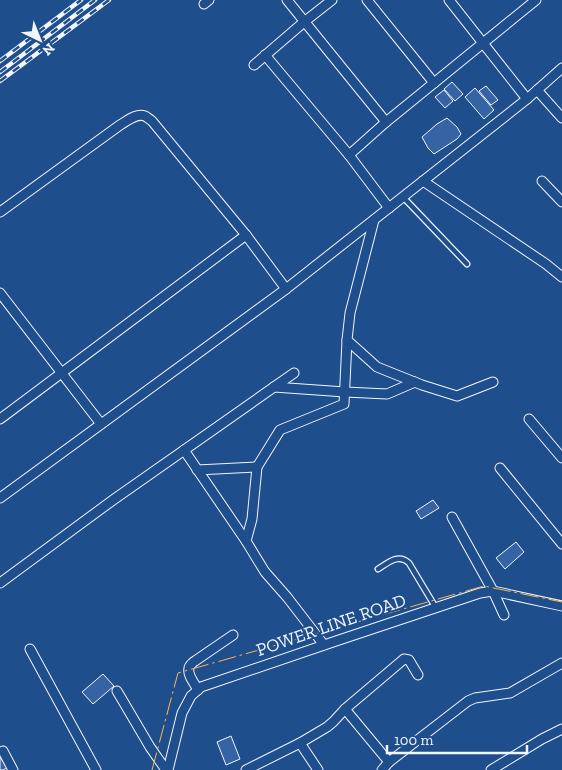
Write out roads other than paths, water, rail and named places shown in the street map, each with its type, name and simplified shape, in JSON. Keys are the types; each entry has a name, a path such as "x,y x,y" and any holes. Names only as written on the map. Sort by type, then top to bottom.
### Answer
{"street":[{"path":"287,0 386,122"},
{"path":"254,65 332,0"},
{"path":"367,0 434,83"},
{"path":"449,0 527,99"},
{"path":"349,155 386,122 536,0"},
{"path":"265,55 349,155 389,208"},
{"path":"0,498 286,288 560,72"},
{"path":"537,90 562,118"},
{"path":"0,212 132,117 144,116 152,121 246,235 286,288"},
{"path":"423,181 546,264 562,277"},
{"path":"542,182 562,202"},
{"path":"554,194 562,187"},
{"path":"246,541 252,519 257,467 280,430 344,404 350,313 374,220"},
{"path":"0,419 246,235"},
{"path":"0,294 101,424"},
{"path":"347,340 377,367 457,396 493,382"},
{"path":"0,583 113,500 294,373"},
{"path":"274,387 386,394 415,382"},
{"path":"529,418 562,458"},
{"path":"184,450 265,572 324,645"},
{"path":"197,470 257,467"},
{"path":"500,468 562,544"},
{"path":"452,517 493,591 504,615"},
{"name":"POWER LINE ROAD","path":"167,770 182,712 191,696 201,687 480,593 493,591 562,606"},
{"path":"198,690 190,674 190,666 233,636"},
{"path":"30,649 96,770"},
{"path":"246,770 327,727 345,709 404,659 409,660 418,675"},
{"path":"382,770 389,762 468,701 475,698 510,693 562,662"},
{"path":"117,691 150,747 167,770"},
{"path":"345,709 389,762"},
{"path":"491,770 542,739 562,730"},
{"path":"300,743 318,770"},
{"path":"3,751 13,770"}],"lane":[{"path":"402,197 468,264"},
{"path":"378,569 398,558 404,559 409,563 436,608"}],"railway":[{"path":"0,61 81,0"},
{"path":"0,72 95,0"},
{"path":"0,81 109,0"}]}
